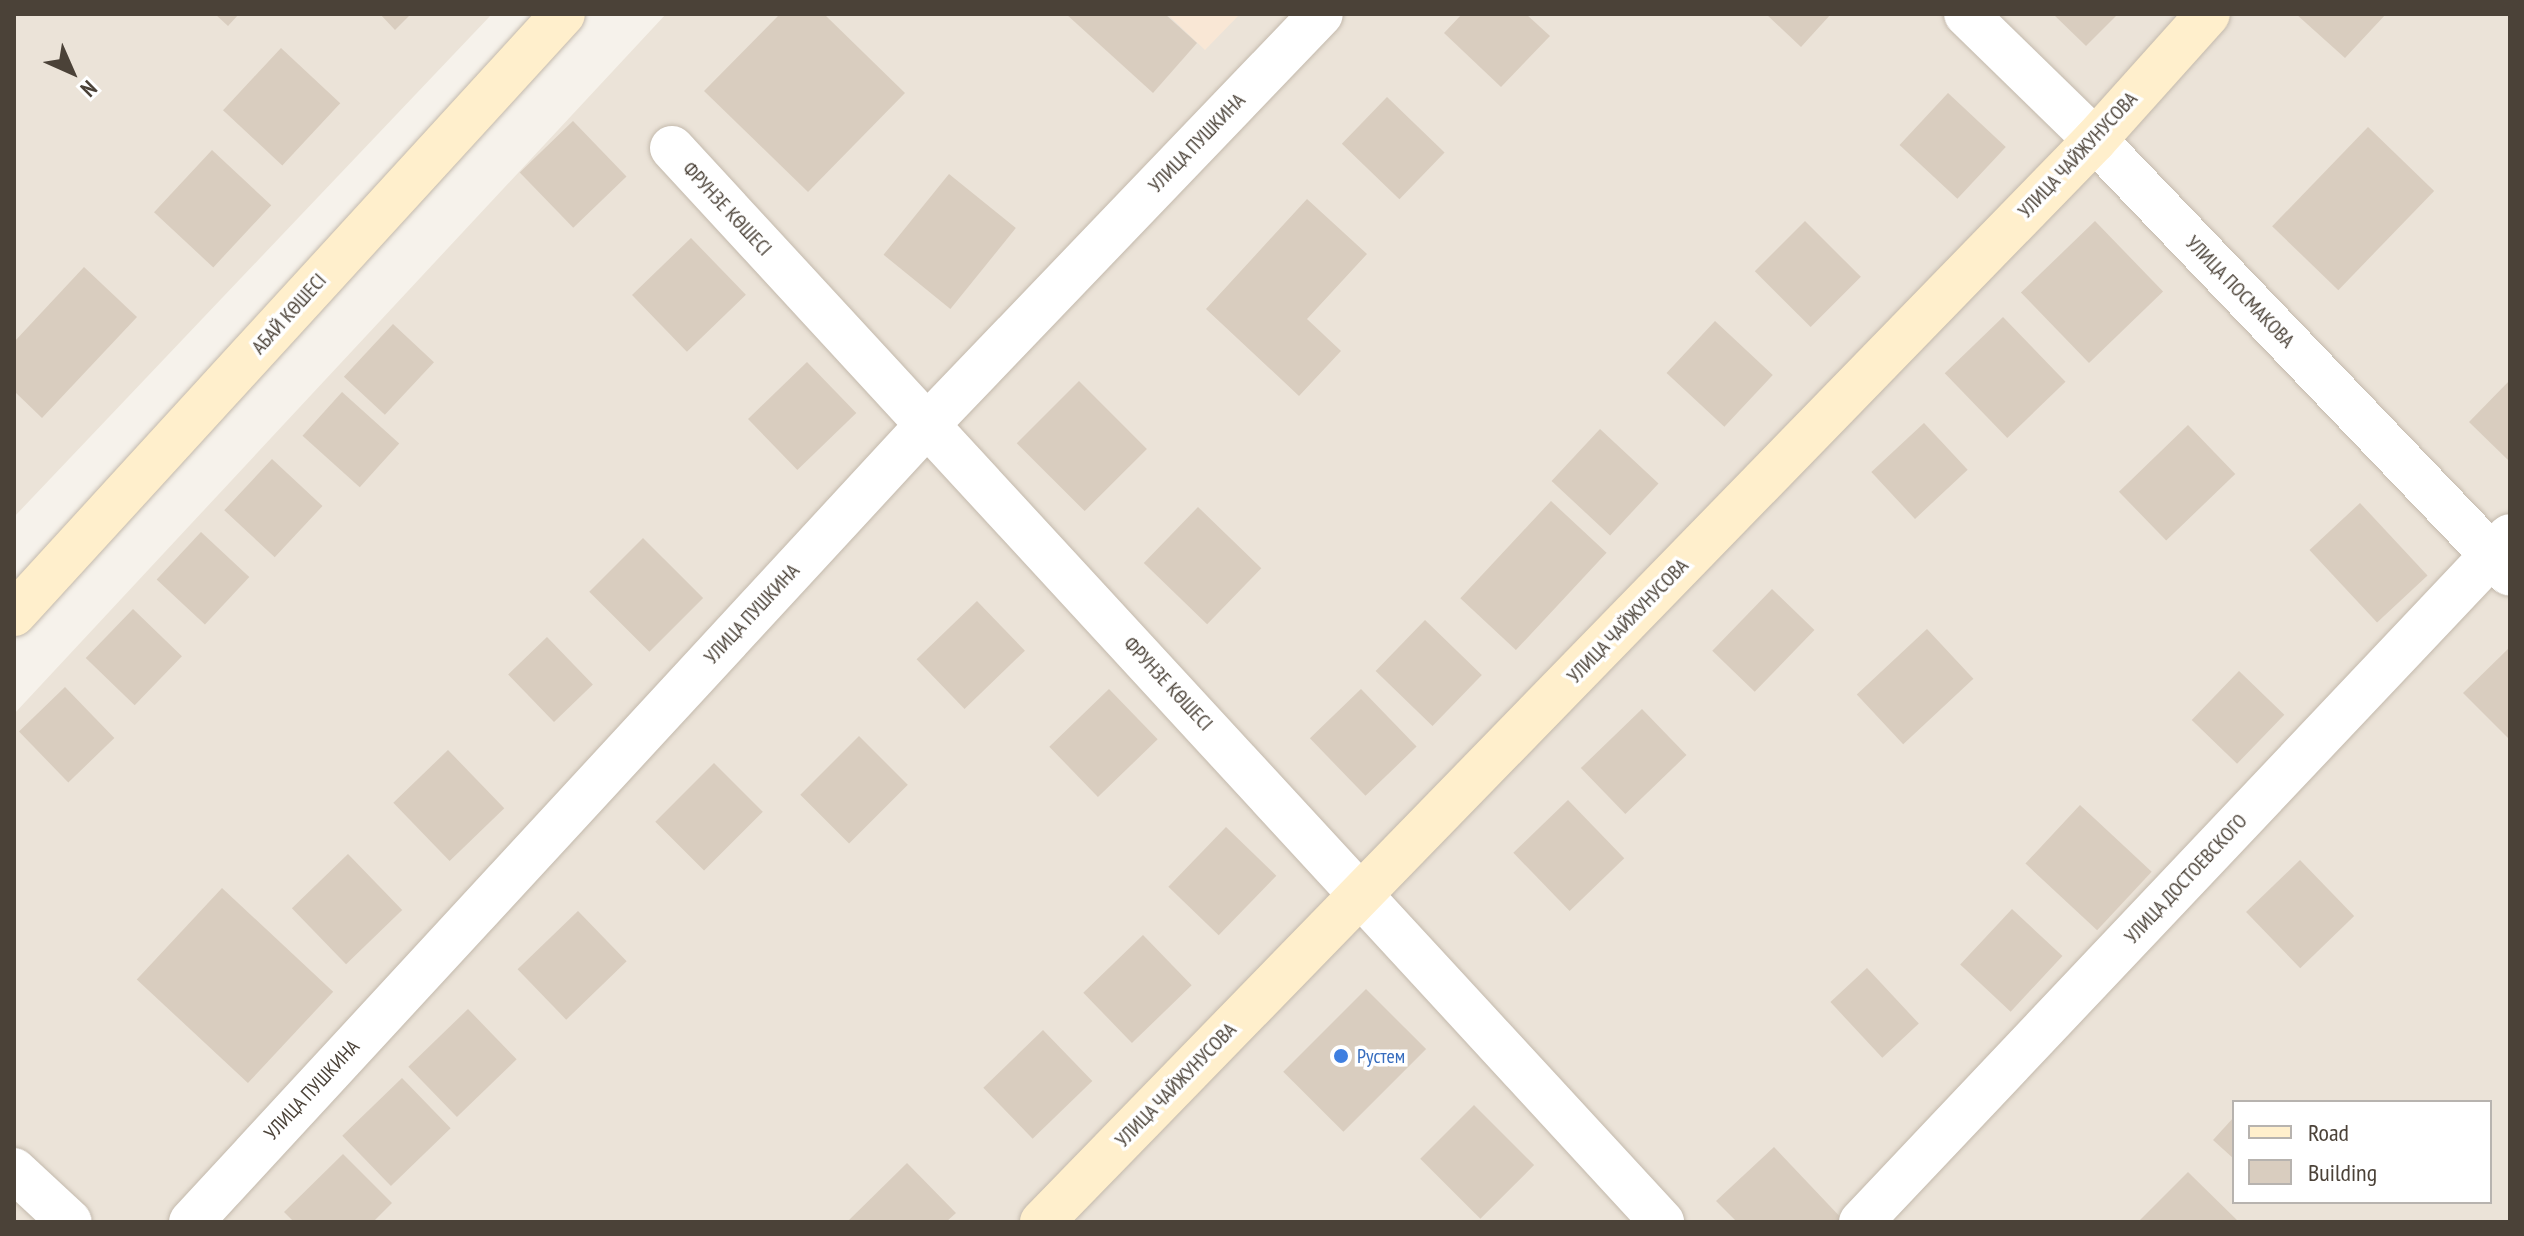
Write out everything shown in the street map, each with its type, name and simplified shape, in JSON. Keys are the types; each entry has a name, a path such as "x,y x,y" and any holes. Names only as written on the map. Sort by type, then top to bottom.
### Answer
{"street":[{"name":"УЛИЦА ПУШКИНА","path":"191,1222 927,425 1321,14"},
{"name":"УЛИЦА ПОСМАКОВА","path":"1966,14 2095,140 2504,555"},
{"name":"УЛИЦА ЧАЙЖУНУСОВА","path":"1042,1222 2095,140 2208,14"},
{"name":"АБАЙ КӨШЕСІ","path":"14,614 558,16"},
{"name":"ФРУНЗЕ КӨШЕСІ","path":"672,148 1662,1222"},
{"name":"УЛИЦА ДОСТОЕВСКОГО","path":"1861,1222 2504,555"},
{"path":"14,1170 70,1222"}],"shaded area":[{"path":"14,14 492,14 14,517"},
{"path":"666,14 2510,14 2510,1222 14,1222 14,714"},
{"path":"1167,14 1240,14 1205,50"}],"building":[{"path":"215,14 239,14 228,26"},
{"path":"380,14 411,14 395,30"},
{"path":"780,14 824,14 905,93 808,192 704,91"},
{"path":"1066,14 1165,14 1197,43 1153,93"},
{"path":"1462,14 1526,14 1550,36 1501,87 1444,33"},
{"path":"1766,14 1831,14 1801,47"},
{"path":"2053,14 2118,14 2086,46"},
{"path":"2296,14 2386,14 2345,58"},
{"path":"281,48 340,103 282,165 223,110"},
{"path":"1948,93 2006,147 1957,199 1900,145"},
{"path":"1387,97 1445,153 1399,199 1342,144"},
{"path":"573,121 626,176 573,228 520,172"},
{"path":"2368,127 2434,191 2338,290 2272,226"},
{"path":"212,150 271,205 213,267 154,212"},
{"path":"949,174 1016,228 950,309 884,255"},
{"path":"1307,199 1367,254 1307,319 1341,351 1299,396 1206,309"},
{"path":"1805,221 1861,277 1811,327 1755,271"},
{"path":"2095,221 2163,291 2089,363 2021,293"},
{"path":"691,238 746,295 687,352 632,295"},
{"path":"84,267 137,317 42,418 14,391 14,342"},
{"path":"2003,317 2066,382 2007,438 1945,373"},
{"path":"1715,321 1773,375 1724,427 1667,373"},
{"path":"393,324 434,362 385,415 344,377"},
{"path":"807,362 856,413 797,470 748,419"},
{"path":"2510,380 2510,458 2508,460 2469,422"},
{"path":"1079,381 1147,449 1085,511 1017,443"},
{"path":"342,392 399,444 360,487 303,436"},
{"path":"1924,423 1968,470 1915,519 1871,472"},
{"path":"2188,425 2235,474 2166,541 2119,492"},
{"path":"1600,429 1659,484 1610,535 1552,481"},
{"path":"272,459 322,506 275,557 224,510"},
{"path":"1551,501 1607,553 1516,650 1460,598"},
{"path":"2360,503 2428,575 2377,622 2310,550"},
{"path":"1198,507 1261,568 1207,624 1144,563"},
{"path":"201,532 249,577 205,625 157,580"},
{"path":"643,538 703,598 649,652 589,592"},
{"path":"1772,589 1814,630 1755,692 1712,651"},
{"path":"977,601 1025,651 965,709 917,659"},
{"path":"133,609 182,656 135,705 86,658"},
{"path":"1425,620 1482,675 1433,726 1376,671"},
{"path":"1927,629 1973,679 1903,744 1857,694"},
{"path":"547,637 593,684 554,722 508,675"},
{"path":"2510,647 2510,740 2463,693"},
{"path":"2239,671 2284,715 2237,764 2192,720"},
{"path":"65,687 114,738 68,783 19,731"},
{"path":"1109,689 1158,739 1098,797 1049,747"},
{"path":"1361,689 1417,747 1365,796 1310,738"},
{"path":"1642,709 1686,755 1625,814 1581,768"},
{"path":"859,736 908,785 849,843 800,795"},
{"path":"448,750 504,808 450,861 393,803"},
{"path":"714,763 763,812 704,870 655,822"},
{"path":"1568,800 1624,858 1570,911 1513,853"},
{"path":"2080,805 2152,872 2097,930 2025,864"},
{"path":"1226,827 1276,876 1219,935 1168,887"},
{"path":"348,854 402,910 346,964 292,908"},
{"path":"2300,860 2354,916 2300,968 2246,912"},
{"path":"222,888 333,992 248,1083 137,979"},
{"path":"2012,909 2062,956 2011,1012 1960,965"},
{"path":"578,911 627,961 566,1020 518,969"},
{"path":"1143,935 1192,985 1132,1043 1083,993"},
{"path":"1867,968 1919,1024 1882,1058 1830,1002"},
{"path":"1366,989 1426,1049 1343,1132 1283,1072"},
{"path":"468,1009 517,1059 457,1117 408,1067"},
{"path":"1043,1030 1092,1081 1033,1139 983,1088"},
{"path":"402,1078 451,1128 391,1186 342,1136"},
{"path":"1474,1105 1534,1165 1480,1219 1420,1159"},
{"path":"2232,1119 2232,1157 2213,1140"},
{"path":"1774,1147 1845,1222 1737,1222 1716,1201"},
{"path":"343,1154 392,1203 373,1222 294,1222 284,1212"},
{"path":"907,1163 956,1213 946,1222 847,1222"},
{"path":"2188,1172 2239,1222 2138,1222"}],"place":[{"name":"Рустем","path":"1341,1056"}]}
